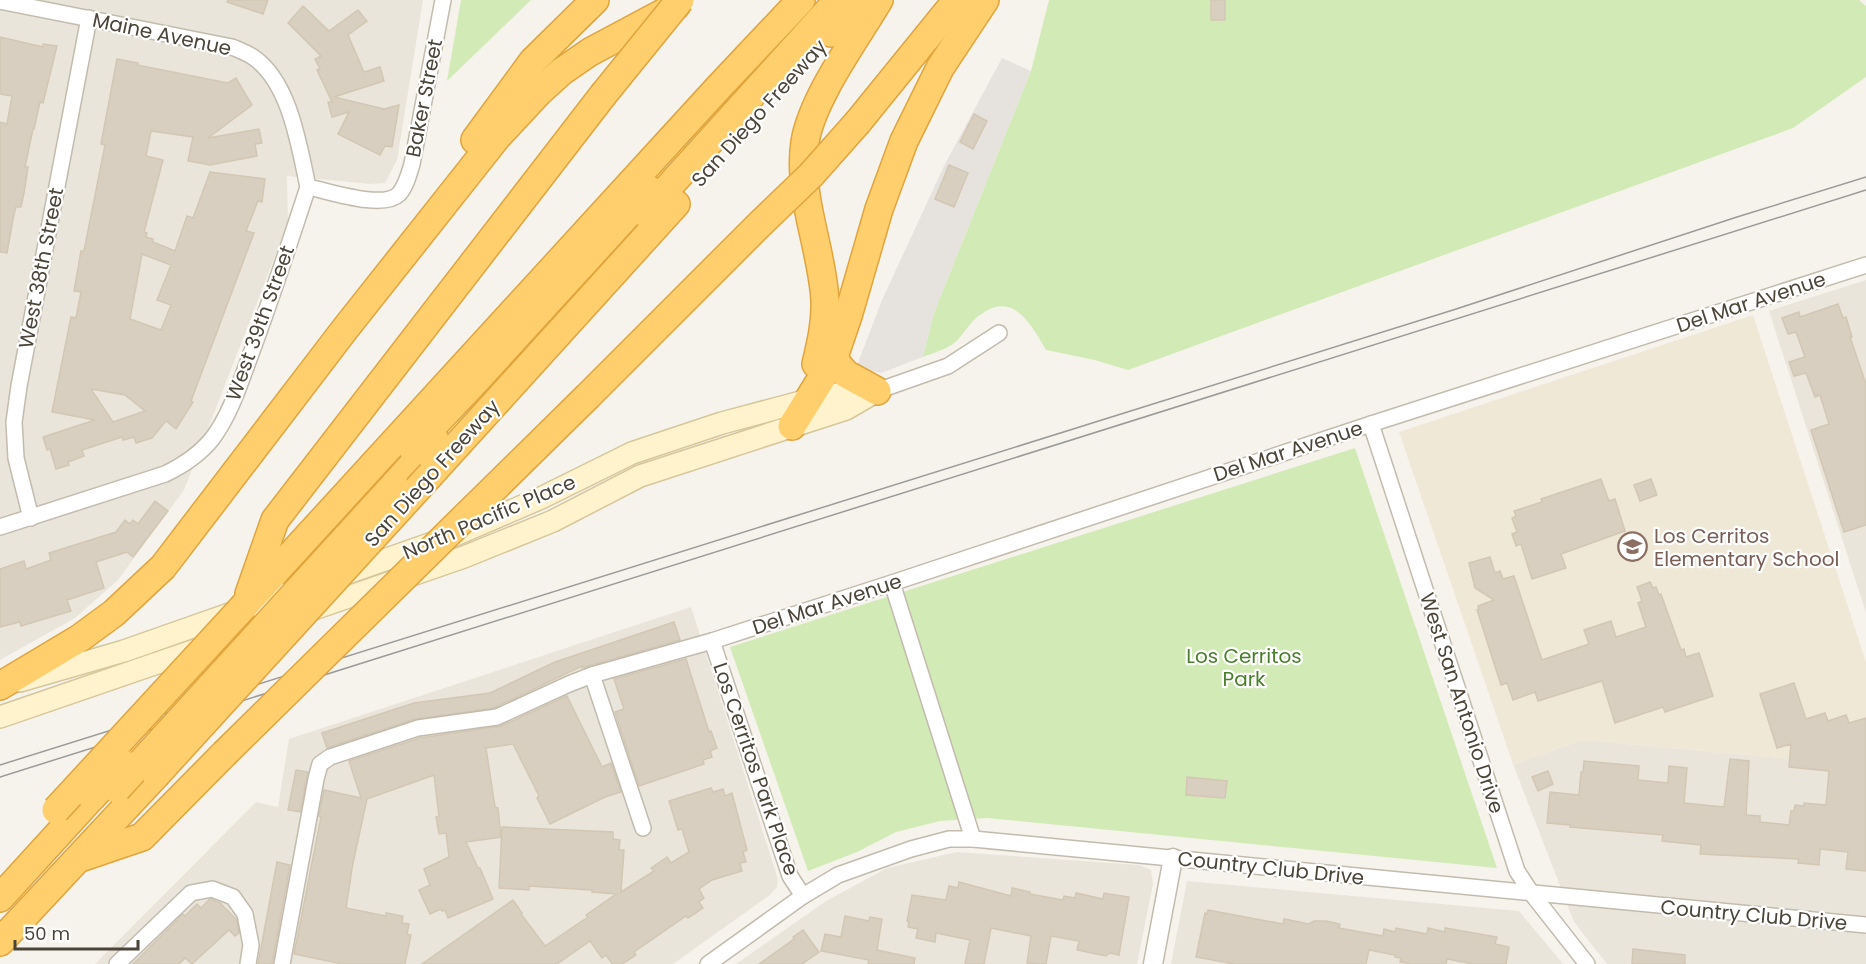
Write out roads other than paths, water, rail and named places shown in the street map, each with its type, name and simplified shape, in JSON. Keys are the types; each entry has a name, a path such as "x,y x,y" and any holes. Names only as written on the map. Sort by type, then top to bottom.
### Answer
{"highway":[{"path":"345,329 499,104 533,61 595,0"},
{"path":"244,606 275,520 603,95 680,0"},
{"path":"0,687 80,638 114,613 162,567 345,329 503,130 537,93 561,72 590,52 688,0"},
{"path":"0,871 801,0"},
{"path":"0,916 104,793 366,496 472,385 822,0"},
{"path":"0,898 104,793 393,485 838,0"},
{"name":"San Diego Freeway","path":"0,942 432,474 861,0"},
{"path":"877,391 846,374 827,352 825,299 804,172 805,142 819,101 879,0"},
{"path":"76,860 142,837 811,175 858,123 957,0"},
{"path":"792,426 808,400 827,352 848,316 879,210 904,141 940,68 985,0"}],"main road":[{"name":"North Pacific Place","path":"0,687 124,651 455,535 541,498 632,453 722,423 808,400 841,393 877,391"},
{"name":"North Pacific Place","path":"6,715 464,557 553,521 640,476 846,409 877,391"}],"street":[{"name":"Baker Street","path":"308,187 374,201 390,200 399,193 412,164 443,0"},
{"name":"Maine Avenue","path":"0,1 232,47 254,58 272,75 285,100 294,126 308,187"},
{"name":"West 38th Street","path":"31,518 16,458 14,422 89,18"},
{"name":"West 39th Street","path":"31,518 165,474 199,454 223,421 242,378 308,187"},
{"name":"Del Mar Avenue","path":"712,641 1371,424 1865,270"},
{"name":"North Pacific Place","path":"877,391 948,366 999,333"},
{"name":"West San Antonio Drive","path":"1371,424 1517,871 1532,894 1587,964"},
{"path":"0,527 31,518"},
{"path":"892,583 973,839"},
{"path":"282,964 320,764 330,757 418,728 497,717 592,675 712,641"},
{"name":"Los Cerritos Park Place","path":"712,641 790,876 803,896"},
{"path":"592,675 643,828"},
{"name":"Country Club Drive","path":"708,964 803,896 838,875 911,849 949,839 973,839 1866,925"},
{"path":"1152,964 1173,858"},
{"path":"117,964 191,893 212,889 233,897 245,914 251,945 248,964"}],"tram line":[{"path":"0,765 1453,310 1866,177"},
{"path":"0,777 1866,190"}],"place":[{"name":"Los Cerritos Elementary School","path":"1633,547"}],"park label":[{"name":"Los Cerritos Park","path":"1244,668"}]}
